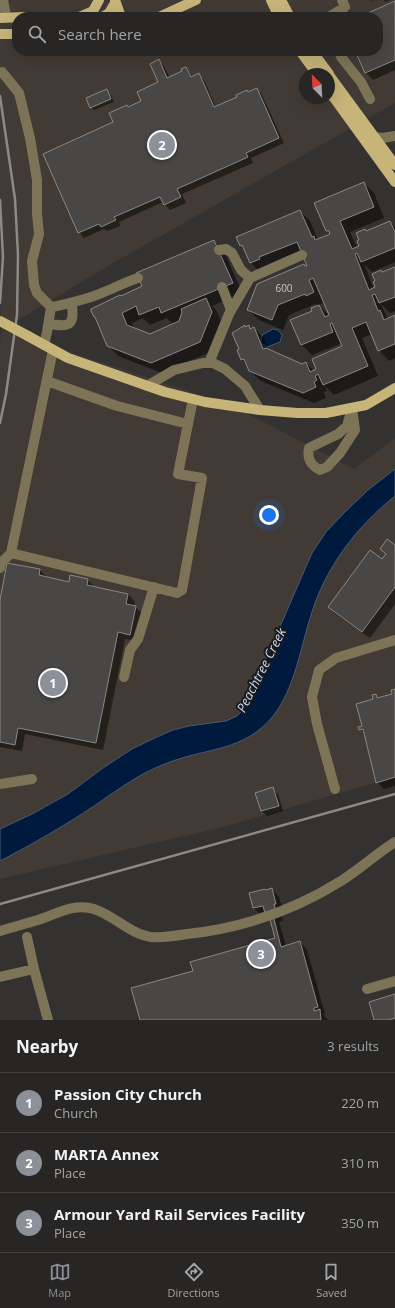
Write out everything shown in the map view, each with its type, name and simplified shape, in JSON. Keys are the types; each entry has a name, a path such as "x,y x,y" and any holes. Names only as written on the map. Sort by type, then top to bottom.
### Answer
{"main road":[{"path":"91,12 93,11 99,0"},
{"path":"169,12 190,1"},
{"path":"110,12 115,2"},
{"path":"115,2 119,12"},
{"path":"0,34 12,34"},
{"path":"304,56 313,68"},
{"path":"316,56 325,68"},
{"path":"335,82 395,165"},
{"path":"335,99 395,182"},
{"path":"0,321 68,358 146,386 193,399 260,410 297,413 326,413 366,405 395,388"}],"street":[{"path":"3,0 3,17"},
{"path":"336,12 344,7 342,0"},
{"path":"341,56 361,82 370,99"},
{"path":"2,72 19,93 30,138 37,180 37,214 39,234 32,261 34,285 37,294 51,307"},
{"path":"374,137 383,138 395,136"},
{"path":"219,250 226,249 232,253 242,270 250,278"},
{"path":"209,363 214,350 210,342 211,338 221,317 230,312 250,278 302,254"},
{"path":"51,307 76,301 138,278"},
{"path":"222,287 230,312"},
{"path":"49,324 61,326 70,324 76,301"},
{"path":"44,345 51,307"},
{"path":"0,568 1,563 11,554 54,350"},
{"path":"146,386 174,370 203,363 213,363 225,369 244,386 260,410"},
{"path":"47,381 117,406 188,424"},
{"path":"11,554 177,593 182,590 202,478 178,474 193,399"},
{"path":"352,408 355,430 340,453 327,467 320,470 312,466 307,456 309,448 338,434 347,426 352,408"},
{"path":"124,677 130,650 138,639 154,588"},
{"path":"335,789 317,724 312,697 319,670 336,658 395,640"},
{"path":"0,784 32,779"},
{"path":"0,931 65,910 81,907 95,909 137,933 150,937 212,932 255,921 292,908 341,881 395,842"},
{"path":"27,937 48,1020"},
{"path":"0,977 34,969"},
{"path":"367,989 395,981"}],"shaded area":[{"path":"8,0 368,0 370,3 378,0 395,0 395,103 108,266 2,330 0,303 0,6"},
{"path":"2,330 231,405 354,469 395,438 395,777 223,827 0,879 0,341"}],"water":[{"path":"273,329 278,330 282,335 280,342 267,347 261,343 262,335"},
{"path":"395,469 395,496 355,534 334,565 317,598 287,693 273,716 262,727 250,736 238,742 225,747 184,757 149,771 130,781 60,828 0,861 0,829 32,814 68,794 132,749 157,737 173,730 189,726 226,721 237,716 250,701 262,668 312,553 326,532 344,513 368,490"}],"building":[{"path":"395,1 395,60 365,73 357,56 383,56 383,12 370,12"},
{"path":"159,59 167,78 182,71 181,69 186,67 191,77 199,73 214,107 237,97 236,95 247,90 248,92 257,88 279,138 246,153 248,157 177,189 181,197 164,205 160,197 114,217 116,220 101,227 99,224 78,233 43,154 113,122 109,113 141,101 137,92 158,82 150,64"},
{"path":"107,89 111,99 90,108 86,98"},
{"path":"364,182 374,207 340,221 352,249 359,246 357,241 359,240 356,233 365,229 366,231 390,221 395,232 395,248 361,262 357,253 355,254 369,290 375,287 373,282 375,281 372,274 381,270 382,272 395,267 395,297 379,303 375,294 372,295 378,311 380,310 384,320 395,315 395,344 378,351 366,322 352,328 368,366 323,385 318,374 315,376 317,380 314,382 316,387 303,393 249,371 244,359 241,360 237,350 239,349 232,333 245,325 245,327 249,325 250,329 254,327 263,349 266,348 302,364 306,362 310,372 316,369 312,359 342,346 332,323 330,324 333,332 301,345 290,320 312,311 311,308 319,305 325,317 329,315 313,278 309,280 314,292 278,305 272,320 247,310 257,284 304,264 307,266 297,242 259,257 260,259 250,263 242,245 240,246 236,237 300,210 312,237 314,236 315,240 330,234 329,231 326,231 314,203"},
{"path":"214,240 233,283 161,313 159,307 139,315 136,306 122,313 127,325 150,334 179,321 182,312 181,309 206,298 212,312 200,342 151,363 107,346 91,309 142,286 136,273"},
{"path":"387,539 395,545 395,587 362,632 328,607 370,550 382,559 386,554 380,549"},
{"path":"7,563 40,569 39,575 69,582 70,575 88,579 87,585 128,594 126,604 136,606 130,635 118,632 96,743 18,728 15,745 0,742 0,600"},
{"path":"395,689 395,777 376,783 363,729 359,730 358,727 362,726 356,704 373,699 372,695 376,694 377,698 392,694 391,690"},
{"path":"273,787 279,806 261,811 255,793"},
{"path":"272,888 277,914 273,915 281,947 300,941 318,1007 314,1008 314,1011 320,1009 321,1020 140,1020 131,988 193,971 190,962 275,938 269,916 266,917 263,906 253,908 249,893"},
{"path":"395,994 395,1018 388,1020 374,1020 369,1002"}],"railway":[{"path":"0,96 15,199 18,255 17,315 6,394 0,423"},
{"path":"0,200 3,257 0,303"},
{"path":"0,904 395,794"}],"place":[{"name":"MARTA Annex","path":"162,145"},
{"name":"Passion City Church","path":"53,683"},
{"name":"Armour Yard Rail Services Facility","path":"261,954"}],"water label":[{"name":"Peachtree Creek","path":"261,670"}]}
